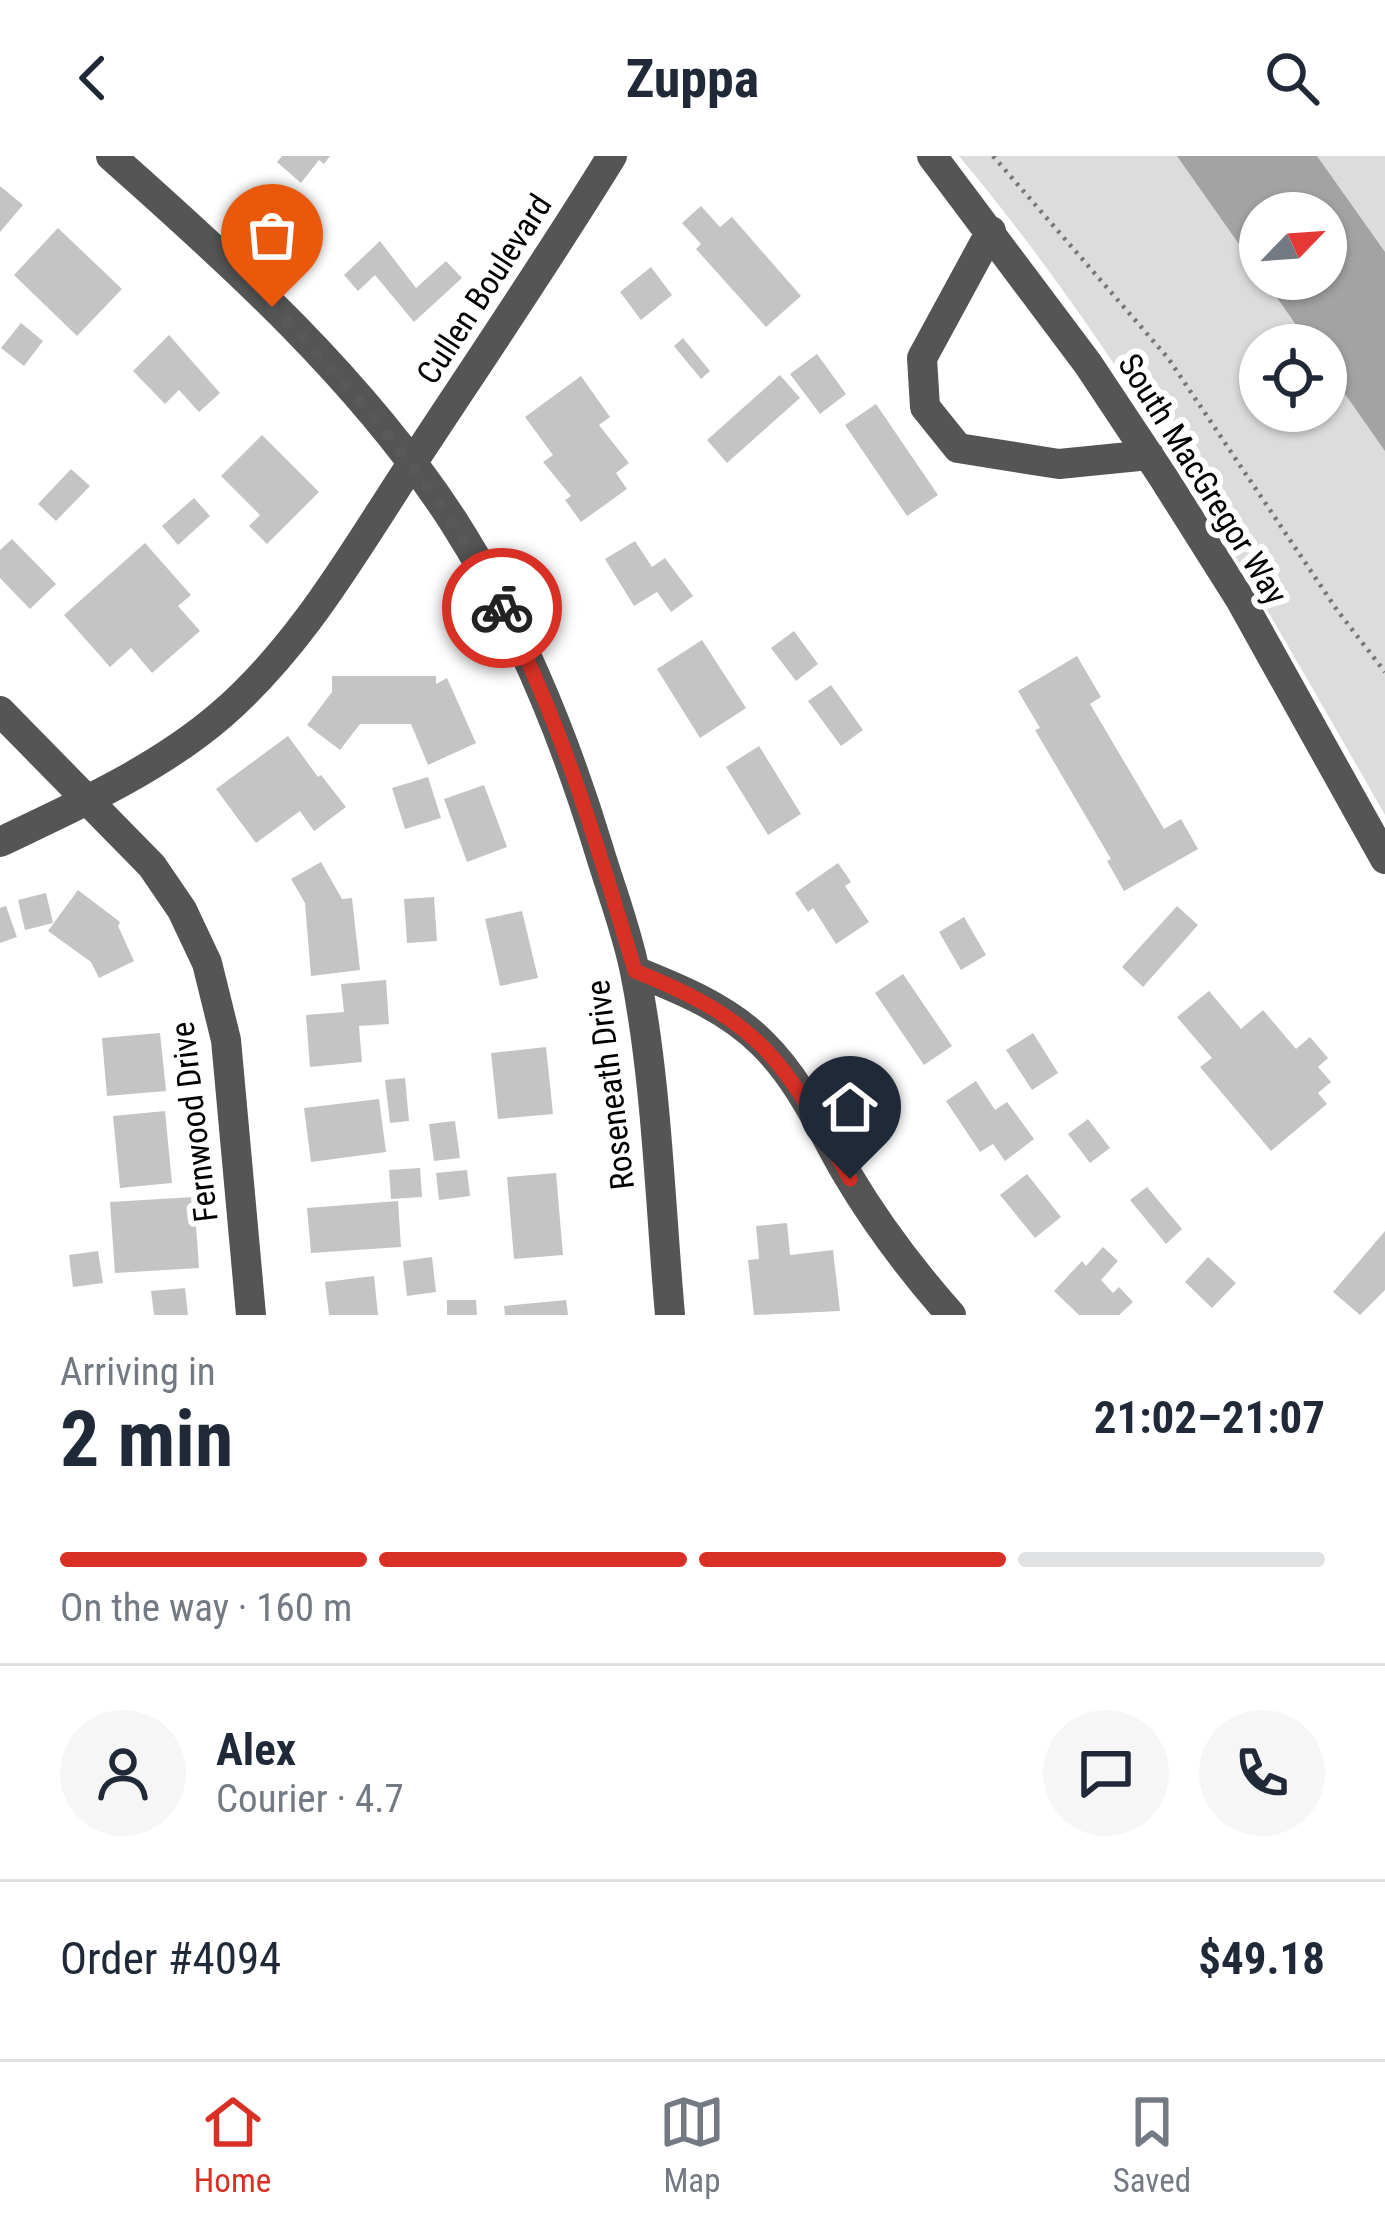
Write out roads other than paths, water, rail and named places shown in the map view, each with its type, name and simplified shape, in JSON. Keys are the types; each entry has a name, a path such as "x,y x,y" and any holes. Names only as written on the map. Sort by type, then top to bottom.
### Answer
{"street":[{"name":"Roseneath Drive","path":"111,156 212,245 317,352 412,463 479,564 522,646 580,790 635,971 670,1315"},
{"name":"Cullen Boulevard","path":"0,842 87,801 165,754 219,716 269,668 328,598 612,156"},
{"name":"South MacGregor Way","path":"932,156 1088,364 1148,455 1240,599 1385,860"},
{"path":"991,231 922,358 925,406 958,448 1059,464 1148,455"},
{"name":"Fernwood Drive","path":"0,711 152,866 182,910 207,963 226,1040 251,1315"},
{"path":"635,971 686,991 733,1018 763,1043 796,1083 850,1179 951,1315"}]}
